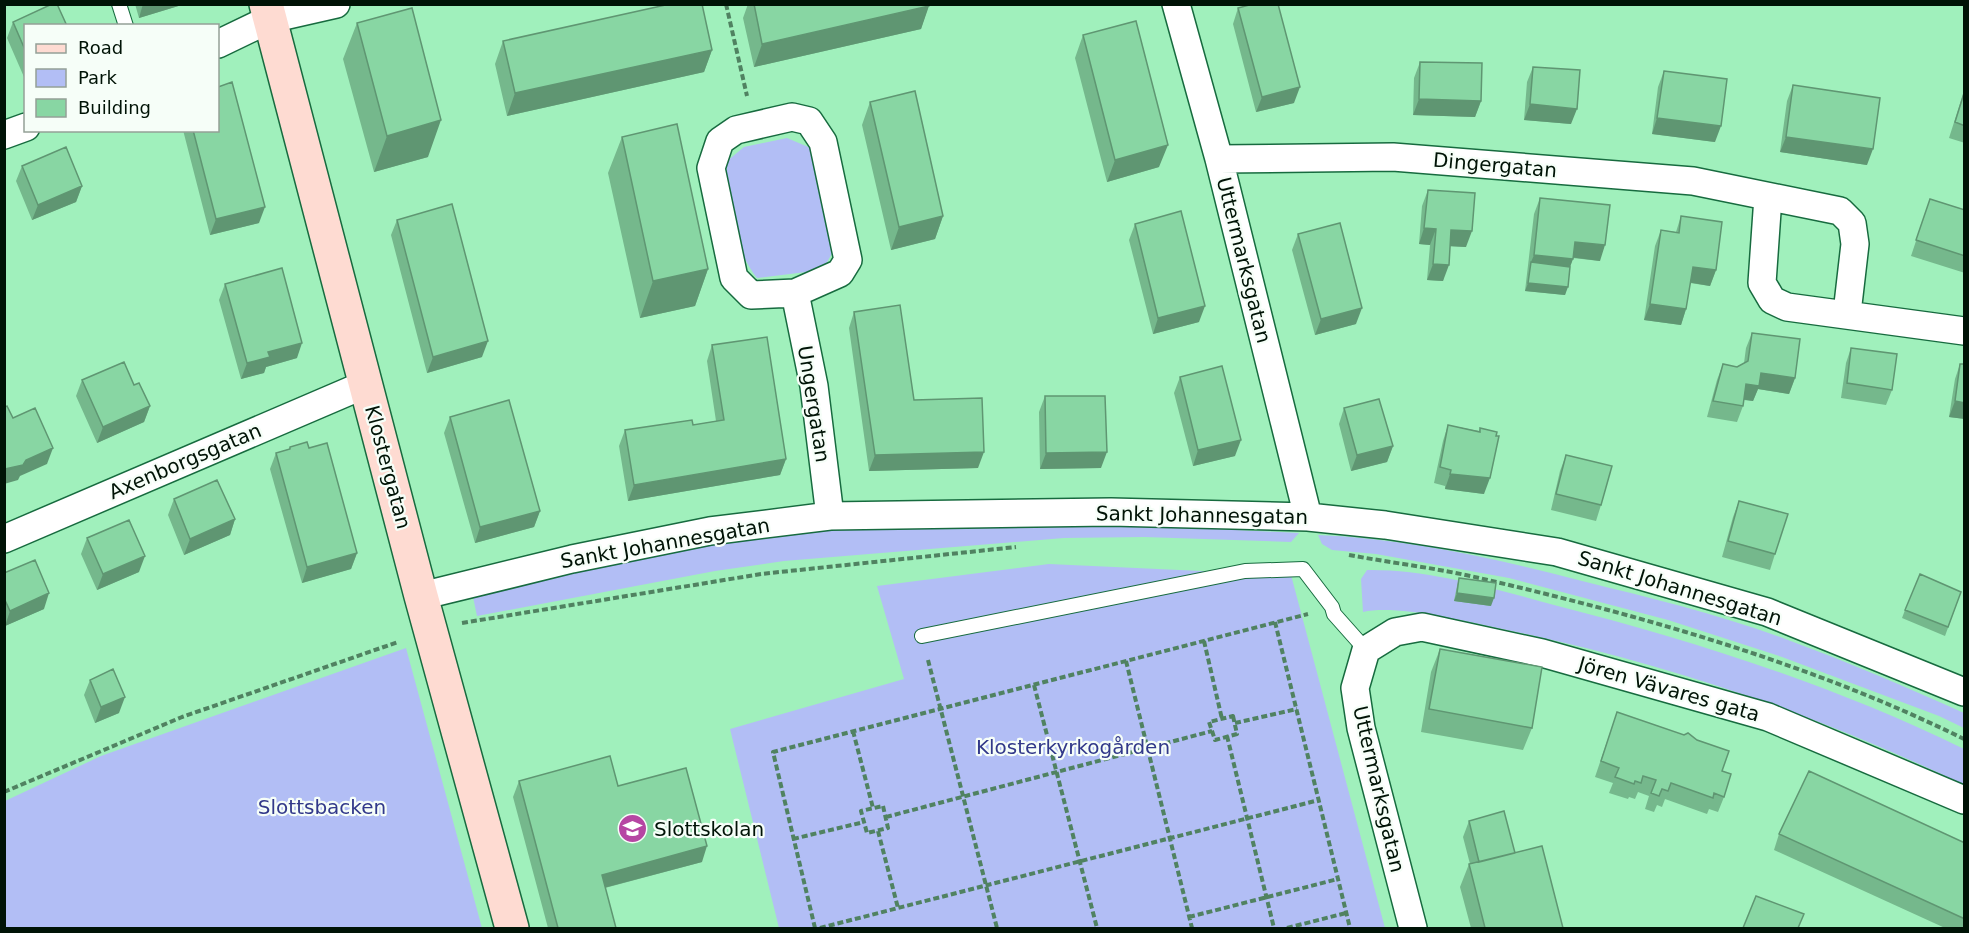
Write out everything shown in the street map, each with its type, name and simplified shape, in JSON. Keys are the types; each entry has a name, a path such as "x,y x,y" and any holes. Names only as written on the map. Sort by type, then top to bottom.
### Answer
{"street":[{"path":"219,43 268,12 336,4"},
{"name":"Uttermarksgatan","path":"1176,4 1219,159 1308,517"},
{"name":"Klostergatan","path":"268,12 421,596 512,928"},
{"path":"792,117 809,121 823,142 848,260 840,273 795,293 750,295 734,278 711,168 720,141 736,130 792,117"},
{"path":"4,135 24,128"},
{"name":"Dingergatan","path":"1219,159 1393,157 1693,181 1840,211 1852,223 1855,244 1847,313"},
{"path":"1768,197 1762,283 1772,300 1787,306 1965,331"},
{"name":"Ungergatan","path":"795,293 814,386 830,516"},
{"name":"Axenborgsgatan","path":"4,539 366,384"},
{"name":"Sankt Johannesgatan","path":"421,596 572,559 710,531 830,516 1111,512 1308,517 1386,525 1557,552 1767,612 1965,692"},
{"name":"Jören Vävares gata","path":"1366,650 1395,632 1422,627 1542,653 1768,717 1965,800"},
{"name":"Uttermarksgatan","path":"1366,650 1355,688 1361,728 1413,928"}],"lane":[{"path":"120,4 125,24"},
{"path":"922,636 1245,570 1304,569 1332,607 1334,614 1366,650"}],"path":[{"path":"726,4 754,126"},
{"path":"4,792 182,717 395,644 415,633 431,629 761,574 1020,547"},
{"path":"1338,553 1477,577 1643,620 1761,657 1895,706 1965,739"},
{"path":"815,928 773,752 1332,607"},
{"path":"1275,622 1350,928"},
{"path":"922,636 997,928"},
{"path":"1203,641 1222,719"},
{"path":"1126,661 1192,928"},
{"path":"1034,684 1097,928"},
{"path":"1235,723 1297,709"},
{"path":"1233,716 1235,723 1237,734 1215,740 1209,722 1233,716"},
{"path":"853,731 873,808"},
{"path":"886,817 1212,731"},
{"path":"1227,736 1274,928"},
{"path":"820,928 1319,800"},
{"path":"883,806 886,817 888,828 867,833 861,811 883,806"},
{"path":"793,839 864,822"},
{"path":"878,831 898,908"},
{"path":"1189,917 1338,879"},
{"path":"1287,928 1346,913"}],"green space":[{"path":"787,138 813,149 835,248 826,264 806,272 757,278 737,238 733,223 726,162 744,147"},
{"path":"1114,524 1299,533 1291,542 1144,537 1064,538 784,561 715,571 477,616 473,597 658,552 769,535 867,527"},
{"path":"1318,535 1418,545 1484,557 1712,615 1833,657 1964,713 1964,728 1939,716 1782,657 1668,620 1509,578 1376,554 1332,550 1322,544"},
{"name":"Klosterkyrkogården","path":"1049,564 1291,575 1385,928 779,928 730,729 904,679 877,586"},
{"path":"1367,570 1414,573 1461,581 1607,619 1763,666 1915,726 1964,749 1964,785 1791,711 1731,690 1611,654 1442,617 1391,610 1363,612 1361,579"},
{"name":"Slottsbacken","path":"406,648 482,928 5,928 5,801 101,756"}],"building":[{"path":"52,4 57,4 66,24 24,24 24,47 13,22"},
{"path":"670,4 702,4 712,50 515,93 503,41"},
{"path":"754,4 929,4 929,6 762,44"},
{"path":"1253,4 1278,4 1300,87 1262,97 1238,8"},
{"path":"412,8 441,120 387,136 357,23"},
{"path":"1136,21 1168,145 1115,160 1083,35"},
{"path":"1420,62 1482,63 1481,101 1419,99"},
{"path":"1533,67 1580,70 1577,109 1530,104"},
{"path":"1664,71 1727,79 1721,126 1657,118"},
{"path":"232,82 265,207 216,219 194,132 219,132 219,87"},
{"path":"1793,85 1880,98 1873,149 1786,137"},
{"path":"1965,90 1965,126 1955,122"},
{"path":"915,91 943,216 899,227 870,102"},
{"path":"677,124 708,269 653,281 622,137"},
{"path":"66,147 82,186 38,205 22,166"},
{"path":"1428,190 1475,193 1472,231 1451,230 1449,265 1433,264 1436,229 1424,228"},
{"path":"1540,198 1610,205 1605,245 1575,242 1573,259 1534,255"},
{"path":"1930,199 1965,210 1965,256 1916,240"},
{"path":"452,204 488,341 433,357 397,220"},
{"path":"1181,211 1205,306 1158,318 1135,224"},
{"path":"1681,216 1722,222 1716,270 1693,267 1686,309 1650,304 1661,230 1679,233"},
{"path":"1340,223 1362,308 1321,319 1298,234"},
{"path":"1531,262 1570,267 1568,287 1528,283"},
{"path":"282,268 302,343 268,352 270,357 247,363 225,284"},
{"path":"900,305 914,400 982,398 984,452 875,455 854,312"},
{"path":"1752,333 1800,339 1795,378 1761,373 1759,386 1746,384 1743,406 1713,401 1723,364 1737,367 1748,361"},
{"path":"767,337 786,459 634,485 625,430 692,420 693,425 724,420 712,345"},
{"path":"1851,348 1897,354 1892,390 1847,383"},
{"path":"124,362 134,385 139,383 150,406 103,427 82,380"},
{"path":"1960,364 1965,364 1965,403 1955,401"},
{"path":"1222,366 1241,440 1198,450 1180,377"},
{"path":"1045,396 1105,396 1107,452 1046,453"},
{"path":"1379,399 1393,446 1357,455 1344,408"},
{"path":"509,400 540,511 480,527 450,417"},
{"path":"7,406 13,418 35,408 53,448 26,460 23,465 5,469 4,408"},
{"path":"1448,425 1480,432 1480,428 1497,432 1496,436 1499,436 1490,478 1450,474 1451,470 1440,467"},
{"path":"307,442 309,448 327,443 357,553 307,567 276,453"},
{"path":"1566,455 1612,466 1601,505 1556,494"},
{"path":"217,480 235,519 190,539 174,499"},
{"path":"1739,501 1788,514 1775,554 1728,541"},
{"path":"129,520 145,556 103,574 87,538"},
{"path":"35,560 49,593 10,611 4,598 4,573"},
{"path":"1920,574 1961,592 1948,627 1905,610"},
{"path":"1459,578 1496,583 1494,598 1457,593"},
{"path":"1440,649 1542,667 1532,728 1429,709"},
{"path":"113,669 125,697 101,707 90,680"},
{"path":"1617,712 1684,735 1688,733 1697,740 1729,751 1722,771 1731,774 1724,797 1714,793 1713,798 1671,783 1668,791 1662,789 1659,796 1651,793 1656,780 1643,776 1641,783 1635,781 1634,784 1615,777 1619,768 1601,761"},
{"path":"610,756 618,786 686,768 707,846 602,875 616,928 558,928 519,781"},
{"path":"1809,771 1965,843 1965,919 1779,834"},
{"path":"1504,811 1515,853 1479,862 1469,821"},
{"path":"1542,846 1563,928 1485,928 1469,864"},
{"path":"1756,896 1804,914 1798,928 1743,928"}],"place":[{"name":"Slottskolan","path":"633,829"}]}
